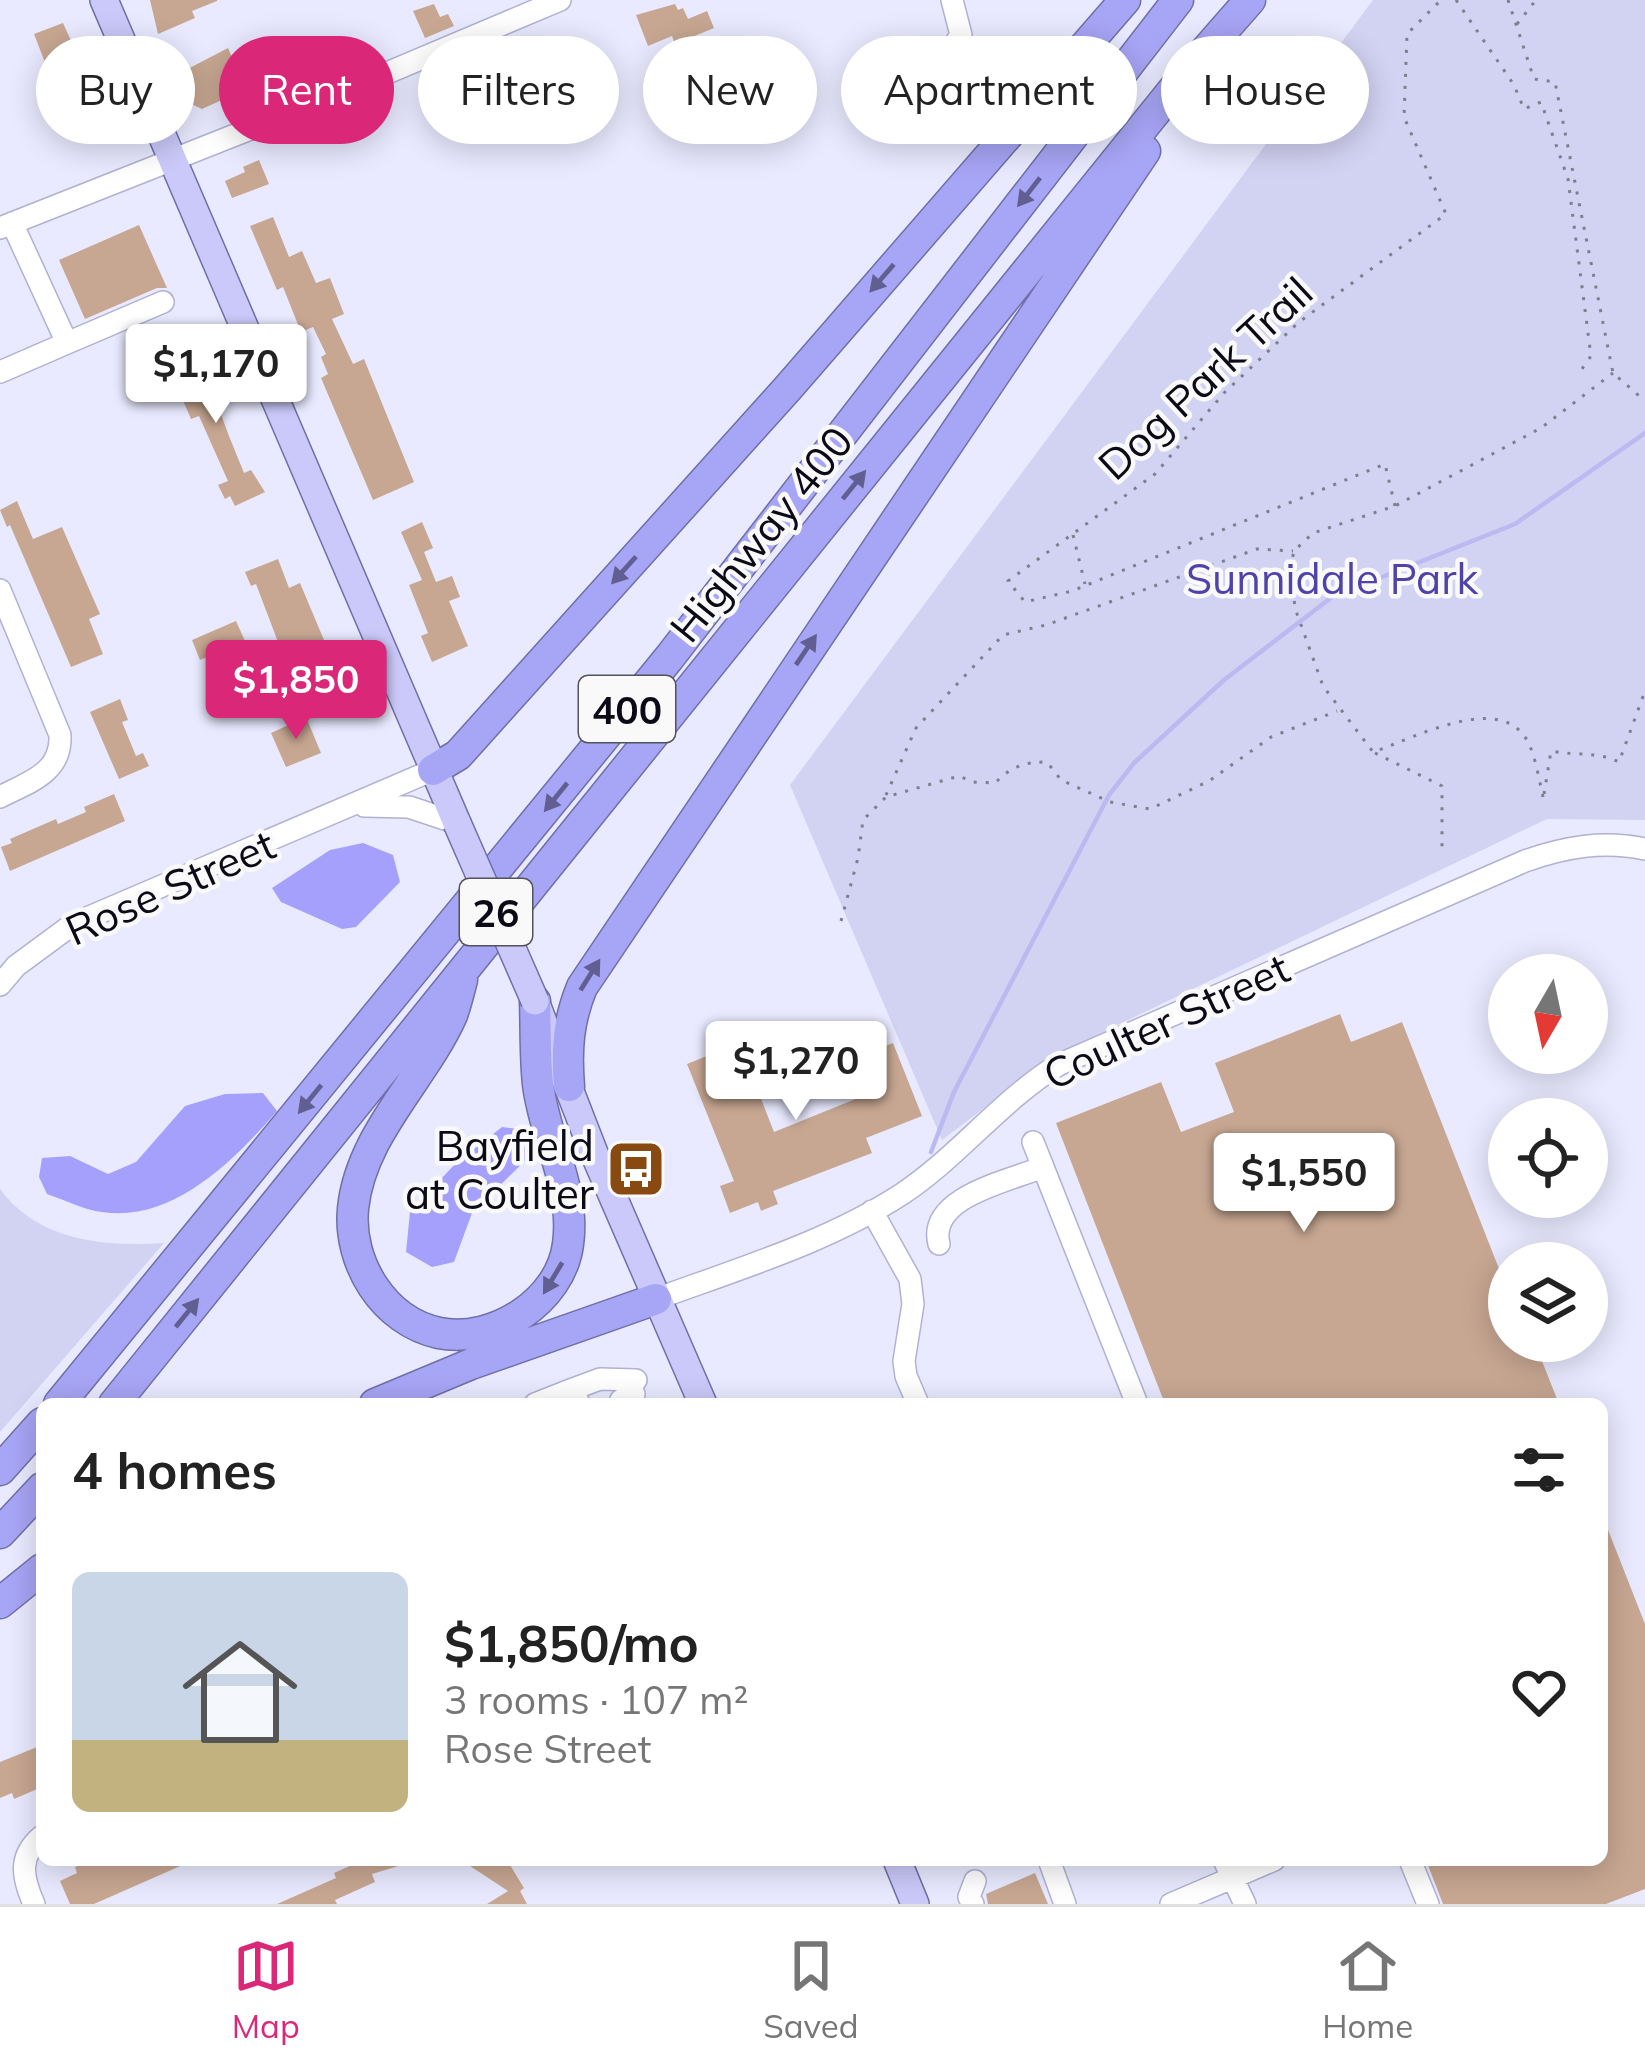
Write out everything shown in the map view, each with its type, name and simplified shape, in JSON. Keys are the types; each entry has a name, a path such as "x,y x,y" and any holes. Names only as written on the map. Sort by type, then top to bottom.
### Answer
{"highway":[{"path":"433,770 458,755 487,723 788,388 1125,0"},
{"name":"Highway 400","path":"64,1398 654,676 1178,0"},
{"name":"Highway 400","path":"1218,36 1250,0"},
{"name":"Highway 400","path":"119,1398 1161,105"},
{"path":"568,1086 566,1044 581,987 1137,165 1161,122"},
{"path":"467,963 452,1016 378,1137 358,1180 353,1211 353,1243 377,1294 410,1321 440,1333 475,1333 506,1323 536,1304 556,1277 568,1248 563,1181 538,1086 535,1001"},
{"path":"389,1398 656,1299"},
{"path":"0,1470 36,1430"},
{"path":"0,1533 36,1494"},
{"path":"0,1603 36,1574"}],"main road":[{"path":"104,0 433,770"},
{"name":"26","path":"433,770 700,1398"},
{"path":"899,1866 915,1904"}],"street":[{"path":"67,344 6,225 560,0"},
{"path":"952,0 960,36"},
{"path":"0,372 163,302"},
{"path":"0,590 59,734 56,761 46,773 0,797"},
{"name":"Rose Street","path":"0,985 16,966 74,924 433,770"},
{"name":"Rose Street","path":"352,807 409,807 457,823"},
{"name":"Coulter Street","path":"656,1299 783,1252 872,1211 927,1176 997,1109 1058,1065 1542,855 1592,844 1645,849"},
{"path":"1033,1142 1135,1398"},
{"path":"939,1244 935,1231 958,1201 1043,1167"},
{"path":"872,1211 910,1280 913,1304 904,1361 915,1398"},
{"path":"576,1396 600,1379 630,1391"},
{"path":"34,1904 23,1874 24,1860 36,1844"},
{"path":"1051,1866 1065,1904"},
{"path":"1412,1866 1428,1904"},
{"path":"1171,1904 1228,1869 1245,1904"},
{"path":"973,1904 969,1897 975,1881"}],"path":[{"name":"Dog Park Trail","path":"1396,506 1385,464 1085,586 1025,602 1008,581 1155,474 1224,393 1299,322 1446,214 1404,117 1407,34 1441,0"},
{"path":"1456,0 1514,85 1524,110 1541,102 1568,179 1591,356 1579,373"},
{"path":"1508,0 1534,79 1555,82 1613,374 1645,400"},
{"path":"1516,25 1536,0"},
{"path":"1442,848 1442,786 1373,752 1323,686 1296,611 1289,572 1294,551 1312,532 1396,506 1541,428 1613,374"},
{"path":"1073,535 1085,586"},
{"path":"841,921 863,820 886,797 916,728 1003,634 1046,626 1257,549 1294,551"},
{"path":"1373,752 1466,718 1502,719 1528,740 1543,797 1551,751 1577,756 1598,752 1619,762 1645,691"},
{"path":"886,797 959,776 995,783 1026,762 1048,762 1061,780 1110,802 1150,809 1209,781 1271,737 1339,711"}],"green space":[{"name":"Sunnidale Park","path":"1373,0 1645,0 1645,820 1547,819 1053,1056 942,1140 790,785 1266,144 1369,144 1369,36 1346,36"},
{"path":"0,1189 33,1220 74,1237 118,1244 164,1243 0,1432"}],"shaded area":[{"path":"363,843 393,855 400,882 356,927 342,929 281,902 272,888 330,850"},
{"path":"263,1093 277,1111 260,1130 200,1184 153,1208 128,1213 88,1209 47,1194 39,1177 42,1158 70,1156 108,1174 136,1162 185,1106 225,1094"},
{"path":"502,1127 527,1130 534,1152 472,1213 454,1262 432,1267 406,1252 410,1212 456,1163"}],"building":[{"path":"150,0 217,1 192,11 195,18 158,34"},
{"path":"434,4 440,17 448,14 454,26 424,36 413,11"},
{"path":"675,4 688,19 707,11 714,28 694,36 644,36 636,15"},
{"path":"63,23 69,36 36,39 34,34"},
{"path":"219,53 219,101 202,109 195,106 195,65"},
{"path":"259,160 269,184 232,198 225,181"},
{"path":"273,217 289,257 302,251 316,283 330,278 344,314 332,319 353,364 364,359 414,482 373,500 321,378 328,374 321,357 326,354 313,327 301,332 250,226"},
{"path":"139,225 167,288 85,319 59,260"},
{"path":"207,342 215,361 203,366 229,436 244,473 251,470 265,492 235,506 218,485 228,481 199,416 191,419 179,391 195,385 180,349"},
{"path":"17,501 33,539 62,527 100,614 89,619 103,654 71,667 0,510"},
{"path":"422,522 433,548 424,552 436,582 452,576 460,597 449,601 468,646 432,662 421,636 428,633 409,585 422,580 401,532"},
{"path":"278,559 289,588 300,583 334,678 304,690 292,661 286,663 256,584 251,586 245,572"},
{"path":"236,621 245,641 200,660 192,640"},
{"path":"120,699 128,720 122,722 136,756 143,753 149,766 119,779 90,712"},
{"path":"306,717 321,753 286,767 271,733"},
{"path":"114,794 125,821 10,871 1,847 12,843 10,839 86,812 84,807"},
{"path":"1340,1014 1351,1042 1402,1022 1488,1242 1488,1362 1542,1362 1557,1398 1163,1398 1056,1123 1161,1082 1181,1132 1234,1112 1215,1063"},
{"path":"739,1043 774,1132 858,1098 844,1062 893,1043 922,1116 866,1138 872,1153 773,1191 778,1204 761,1211 758,1202 730,1213 720,1186 734,1181 687,1064"},
{"path":"1608,1530 1645,1624 1645,1889 1606,1904 1443,1904 1428,1866 1608,1866"},
{"path":"36,1747 36,1790 14,1799 12,1793 0,1798 0,1762"},
{"path":"180,1866 94,1904 70,1904 60,1881 77,1873 75,1867"},
{"path":"350,1866 398,1866 372,1874 375,1882 335,1900 337,1904 277,1904 336,1878 334,1873"},
{"path":"470,1866 511,1866 527,1904 487,1904 508,1891"},
{"path":"1035,1873 1048,1904 988,1904 986,1894"}],"waterway":[{"path":"931,1152 954,1092 1109,795 1134,763 1224,680 1332,597 1515,524 1645,433"}],"place":[{"name":"Bayfield at Coulter","path":"636,1169"}]}
